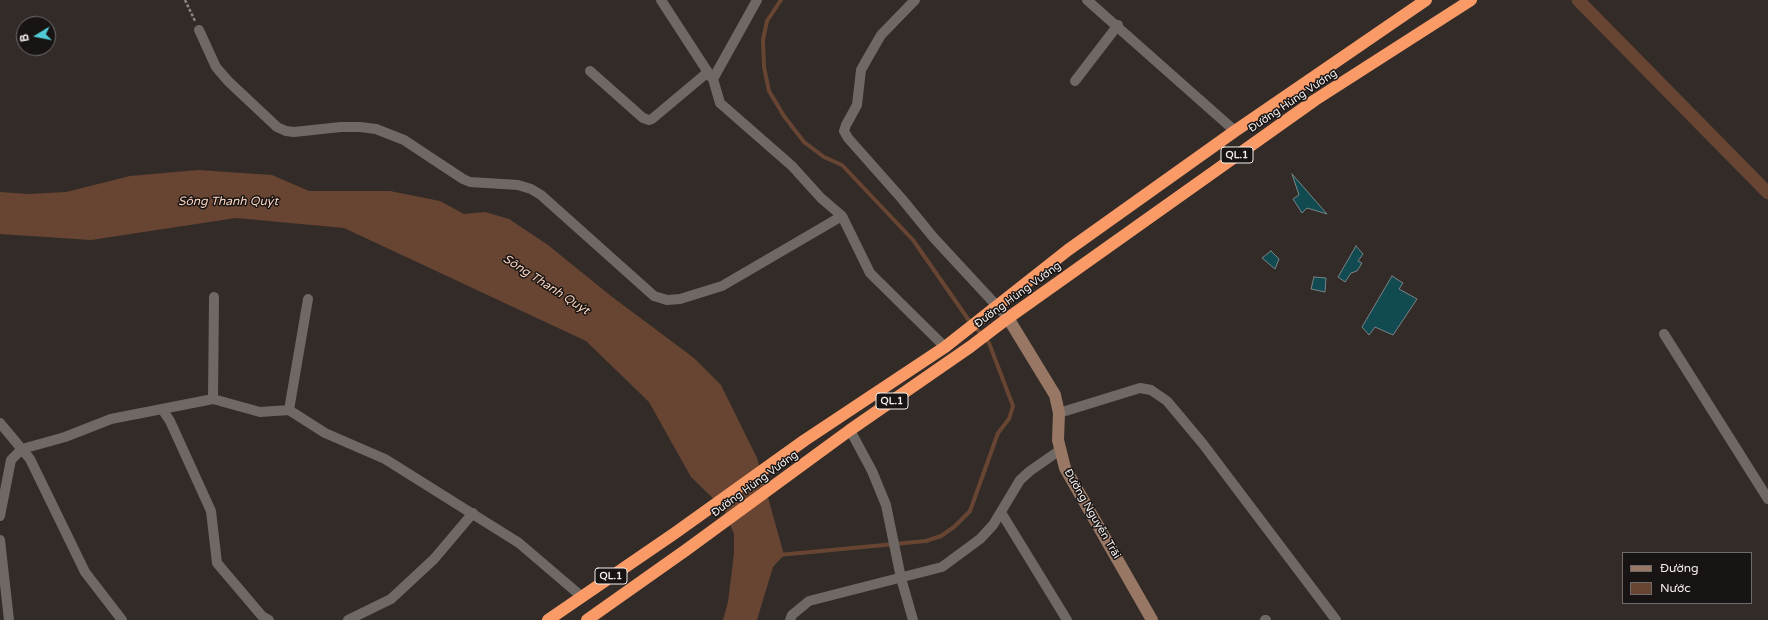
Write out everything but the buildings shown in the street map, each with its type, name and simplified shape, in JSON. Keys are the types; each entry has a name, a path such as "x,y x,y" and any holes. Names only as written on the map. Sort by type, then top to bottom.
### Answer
{"highway":[{"name":"Đường Hùng Vương","path":"548,620 675,533 805,440 945,347 992,308 1068,250 1235,131 1426,0"},
{"name":"Đường Hùng Vương","path":"586,620 686,550 850,430 970,347 1008,318 1315,100 1471,0"}],"street":[{"path":"661,0 710,75 720,103 724,108 792,166 822,198 842,216 870,273 945,347"},
{"path":"590,71 643,118 649,120 652,119 710,75 757,0"},
{"path":"914,0 881,35 861,70 857,105 847,121 844,131 848,138 902,199 992,308 1008,318"},
{"path":"1087,0 1118,25 1235,131"},
{"path":"1075,80 1118,25"},
{"path":"199,30 216,67 228,81 277,128 294,132 341,127 376,129 404,140 463,179 470,182 518,185 531,189 541,195 654,296 667,300 680,300 722,286 842,216"},
{"path":"213,399 214,297"},
{"path":"289,410 308,299"},
{"name":"Đường Nguyễn Trãi","path":"1008,318 1052,386 1059,413 1058,440 1065,468 1152,620"},
{"path":"1664,334 1768,499"},
{"path":"1059,413 1140,388 1151,390 1167,400 1203,444 1336,620"},
{"path":"0,516 12,460 22,449 65,437 111,419 213,399 260,412 289,410 325,433 385,459 473,512 519,543 581,596"},
{"path":"162,409 170,421 211,511 217,563 262,616 269,620"},
{"path":"0,422 30,459 85,572 122,620"},
{"path":"850,430 879,486 892,530 901,578 914,620"},
{"path":"790,620 792,615 809,601 942,567 980,539 1002,514 1020,480 1060,450"},
{"path":"348,620 391,599 434,559 473,512"},
{"path":"1002,514 1067,620"},
{"path":"0,540 3,597 9,620"}],"path":[{"path":"186,0 199,30"}],"water":[{"name":"Sông Thanh Quýt","path":"198,170 272,175 309,191 390,191 440,201 464,214 485,212 509,219 548,245 611,296 694,358 721,385 757,458 784,555 773,567 757,620 723,620 728,602 734,553 734,534 723,508 691,477 649,402 586,341 344,228 236,218 91,240 0,234 0,192 29,194 66,192 130,176"}],"waterway":[{"path":"779,555 926,541 941,536 954,527 970,511 998,433 1009,419 1013,406 989,343 968,319 913,240 842,165 824,157 804,142 784,116 769,91 764,67 763,40 767,21 781,0"},
{"path":"1578,0 1768,193"}]}
